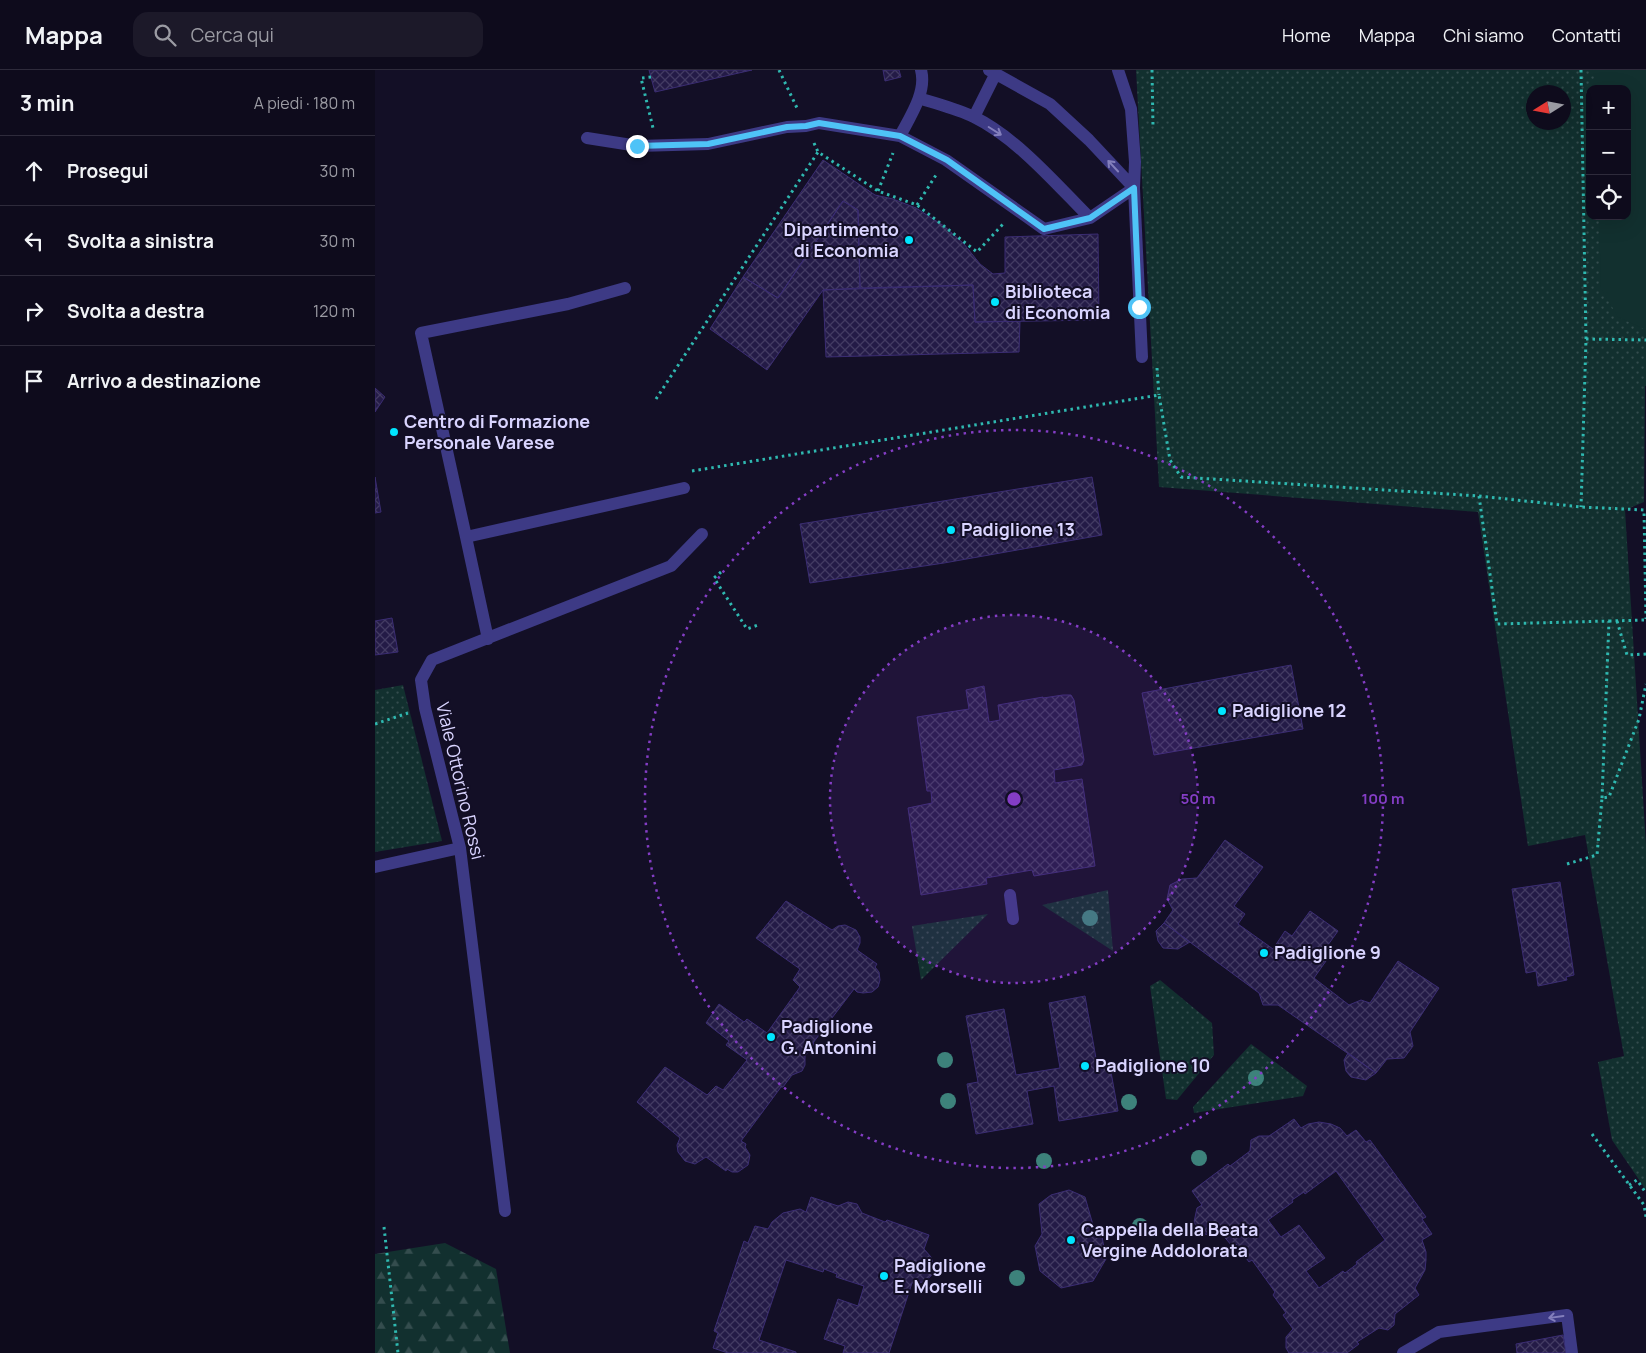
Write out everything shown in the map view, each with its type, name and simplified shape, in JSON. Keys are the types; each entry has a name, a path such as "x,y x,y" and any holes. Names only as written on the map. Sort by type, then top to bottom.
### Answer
{"street":[{"path":"900,136 919,98 924,79 921,70"},
{"path":"1118,70 1131,109 1135,162 1134,188 1142,357"},
{"path":"974,117 993,72 1050,104 1089,140 1134,188"},
{"path":"919,98 974,117 1007,138 1090,218"},
{"path":"587,138 637,146 708,144 787,127 819,123 900,136 947,160 1044,229 1090,218 1134,188"},
{"path":"488,639 421,333 567,304 625,288"},
{"path":"466,537 684,488"},
{"name":"Viale Ottorino Rossi","path":"505,1210 460,848 425,708 421,680 432,660 671,566 702,534"},
{"path":"375,867 460,848"},
{"path":"1010,895 1013,919"},
{"path":"1403,1353 1439,1332 1567,1315 1572,1353"}],"path":[{"path":"779,70 818,152 878,191 917,205 977,252 1016,210"},
{"path":"1581,70 1586,339 1581,507"},
{"path":"651,77 641,78 657,146"},
{"path":"878,191 900,136"},
{"path":"656,399 818,152"},
{"path":"917,205 947,160"},
{"path":"1586,339 1646,340"},
{"path":"688,472 1159,395 1171,460 1181,477 1479,496 1581,507 1644,510 1646,620 1497,624 1479,496"},
{"path":"721,572 714,578 747,629 759,625"},
{"path":"1567,864 1597,855 1602,798 1609,621"},
{"path":"1617,621 1627,655 1646,654"},
{"path":"1602,798 1609,797 1639,719 1646,684"},
{"path":"375,724 425,708"},
{"path":"1592,1134 1644,1205 1646,1216"},
{"path":"1629,1185 1637,1180 1646,1193"},
{"path":"384,1227 398,1353"}],"green space":[{"path":"1136,70 1646,70 1644,502 1625,510 1646,845 1646,1190 1612,1140 1598,1062 1624,1056 1585,835 1528,846 1478,512 1159,487"},
{"path":"1595,70 1646,70 1646,330 1618,317 1601,288 1599,220 1631,220 1631,85 1595,85"},
{"path":"403,685 442,841 375,852 375,690"},
{"path":"1108,890 1113,951 1042,905"},
{"path":"988,914 921,980 912,926"},
{"path":"1160,980 1212,1023 1214,1055 1177,1100 1166,1099 1150,986"},
{"path":"1251,1044 1307,1086 1303,1096 1194,1113 1193,1107"},
{"path":"445,1243 496,1269 510,1353 375,1353 375,1254"}],"building":[{"path":"649,70 752,70 655,92"},
{"path":"883,70 899,70 901,77 885,81"},
{"name":"Dipartimento di Economia","path":"823,160 875,195 893,199 916,208 944,226 964,244 980,264 993,274 1005,273 1005,237 1098,234 1099,320 975,322 973,285 860,288 858,210 843,201 778,298 743,277"},
{"path":"843,201 858,210 860,288 823,290 767,370 710,329 743,277 778,298"},
{"path":"973,285 975,322 1020,321 1019,352 826,357 823,290"},
{"path":"375,388 385,397 375,412"},
{"path":"375,477 381,512 375,513"},
{"name":"Padiglione 13","path":"1092,477 1102,535 944,563 810,583 800,524"},
{"path":"392,618 398,652 375,655 375,621"},
{"name":"Padiglione 12","path":"1291,665 1303,729 1154,755 1142,693"},
{"path":"984,686 989,722 1000,720 998,705 1043,697 1071,695 1074,700 1084,760 1082,765 1054,770 1055,783 1082,779 1095,866 1034,876 1032,870 986,878 987,884 921,895 908,808 932,803 931,791 927,791 917,717 969,709 966,690"},
{"name":"Padiglione 9","path":"1225,840 1263,867 1234,906 1245,914 1238,924 1273,949 1285,931 1292,936 1310,911 1338,931 1320,956 1326,961 1314,978 1349,1005 1361,1000 1370,1003 1398,961 1439,988 1410,1032 1413,1046 1404,1058 1387,1059 1376,1073 1278,1005 1263,1005 1259,993 1164,923 1173,910 1167,899 1170,885 1182,879 1197,878"},
{"path":"1560,882 1574,975 1566,977 1567,980 1538,986 1536,971 1526,973 1512,889"},
{"name":"Padiglione G. Antonini","path":"786,901 832,930 838,926 845,925 856,930 860,937 857,950 877,964 875,967 879,972 880,980 878,987 872,992 863,993 857,992 854,989 813,1043 805,1056 805,1065 802,1071 792,1075 781,1087 741,1141 746,1144 745,1147 750,1155 748,1165 738,1172 732,1172 727,1169 726,1171 706,1157 695,1164 685,1161 678,1152 677,1145 680,1138 637,1102 665,1067 707,1095 716,1086 723,1090 747,1060 726,1045 729,1041 706,1023 719,1004 744,1022 747,1019 767,1033 800,987 793,980 800,969 756,938"},
{"path":"1164,923 1190,942 1178,949 1163,948 1158,941 1156,931"},
{"name":"Padiglione 10","path":"1085,996 1097,1064 1109,1061 1118,1111 1059,1121 1054,1086 1027,1091 1033,1124 976,1134 967,1084 978,1082 966,1016 1004,1009 1016,1075 1060,1068 1049,1003"},
{"path":"1348,1053 1376,1073 1366,1080 1351,1077 1346,1071 1344,1060"},
{"path":"1294,1119 1301,1128 1308,1124 1319,1122 1340,1128 1347,1136 1356,1130 1366,1142 1370,1140 1426,1217 1422,1219 1432,1234 1422,1240 1426,1252 1426,1260 1425,1270 1415,1288 1419,1295 1395,1314 1394,1325 1388,1330 1379,1328 1357,1342 1359,1344 1347,1353 1289,1353 1286,1348 1286,1337 1293,1329 1283,1315 1286,1313 1273,1295 1275,1292 1252,1260 1249,1262 1236,1244 1232,1246 1221,1233 1215,1236 1205,1234 1197,1228 1194,1222 1197,1208 1202,1205 1192,1191 1228,1164 1230,1166 1250,1151 1251,1140 1259,1136 1269,1136","holes":["1336,1171 1385,1240 1345,1273 1343,1271 1319,1288 1306,1271 1325,1258 1299,1225 1281,1237 1268,1220 1293,1202 1292,1200 1304,1192 1305,1194"]},
{"name":"Cappella della Beata Vergine Addolorata","path":"1069,1190 1085,1197 1093,1225 1101,1231 1106,1259 1093,1281 1061,1288 1040,1271 1035,1246 1042,1234 1039,1204 1051,1195"},
{"name":"Padiglione E. Morselli","path":"811,1197 838,1206 848,1202 857,1204 862,1213 929,1235 924,1249 931,1257 934,1266 932,1275 924,1282 912,1283 889,1353 843,1353 845,1346 824,1339 838,1299 858,1306 864,1286 836,1277 837,1274 824,1269 823,1272 786,1260 759,1340 796,1353 728,1353 713,1348 718,1333 714,1331 744,1241 748,1243 755,1226 768,1229 772,1222 783,1213 800,1209 806,1212"},
{"path":"1563,1335 1566,1353 1517,1353 1516,1344"}],"place":[{"name":"Dipartimento di Economia","path":"909,240"},
{"name":"Biblioteca di Economia","path":"995,302"},
{"name":"Centro di Formazione Personale Varese","path":"394,432"},
{"name":"Padiglione 13","path":"951,530"},
{"name":"Padiglione 12","path":"1222,711"},
{"name":"Padiglione 9","path":"1264,953"},
{"name":"Padiglione G. Antonini","path":"771,1037"},
{"name":"Padiglione 10","path":"1085,1066"},
{"name":"Cappella della Beata Vergine Addolorata","path":"1071,1240"},
{"name":"Padiglione E. Morselli","path":"884,1276"}],"route":[{"path":"637,146 708,144 787,127 819,123 900,136 947,160 1044,229 1090,218 1134,188 1139,307"}]}
